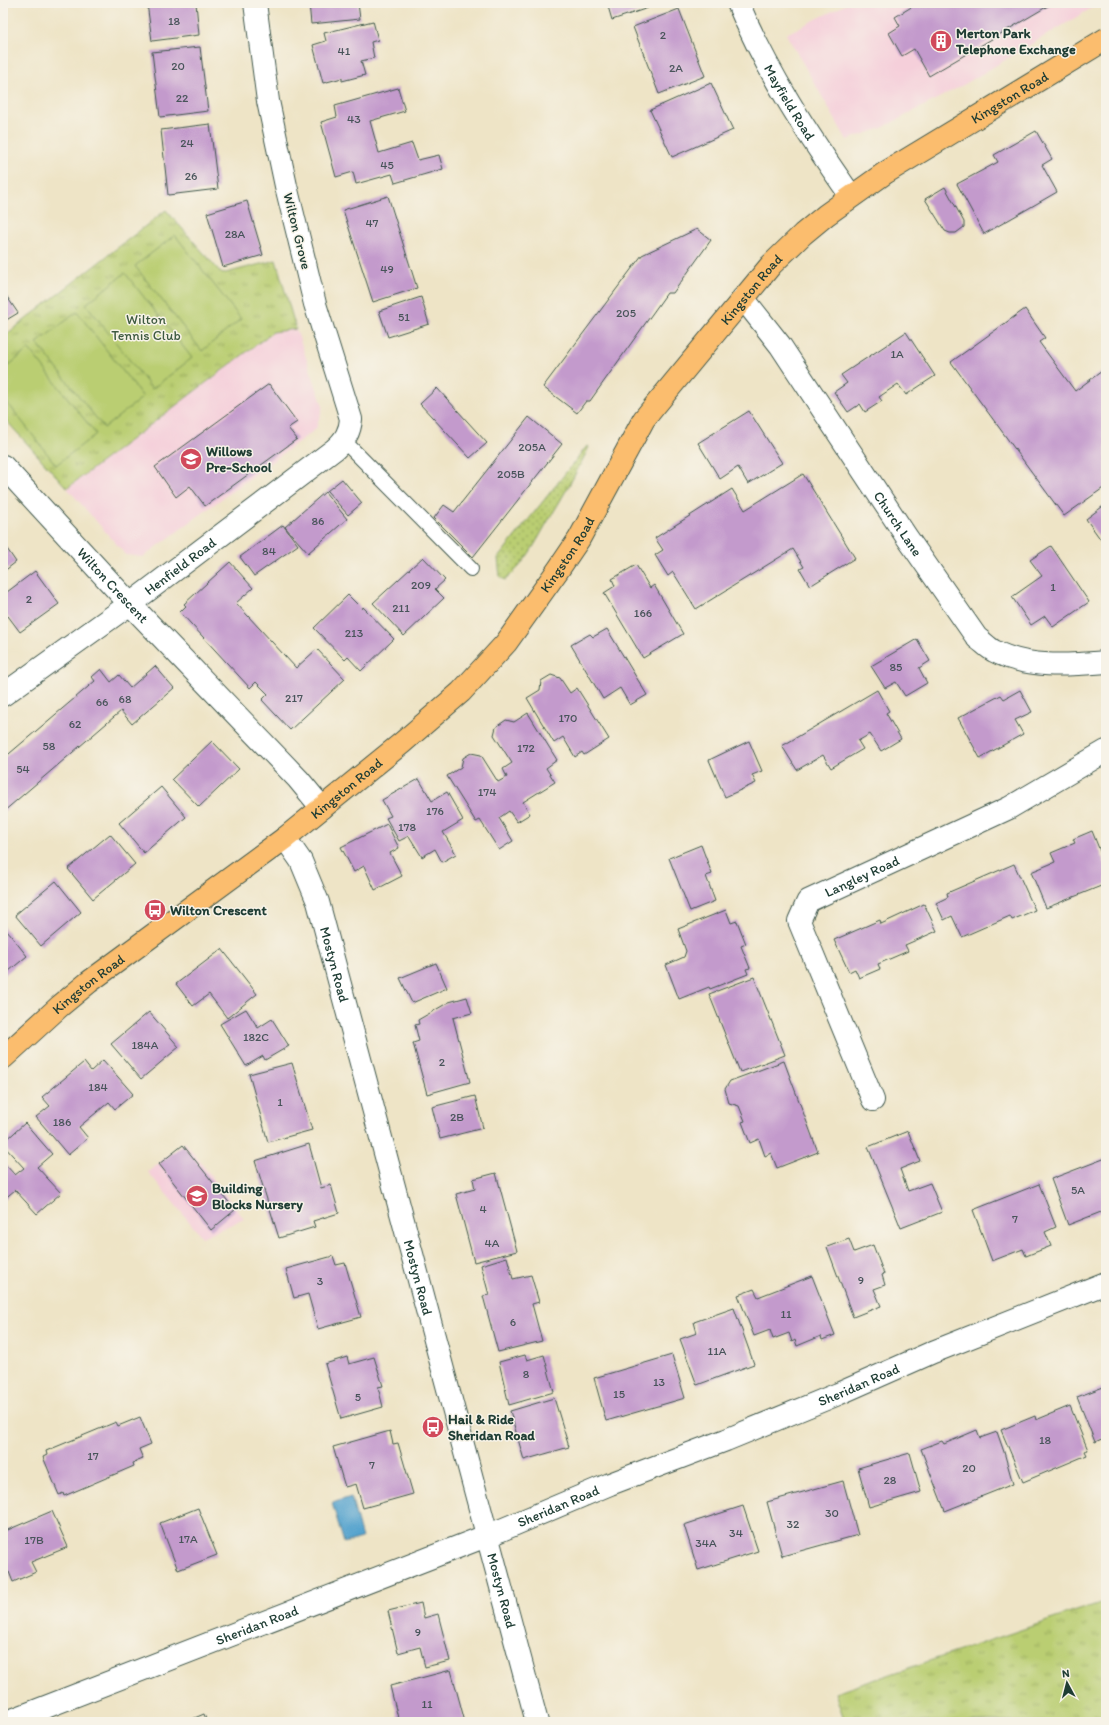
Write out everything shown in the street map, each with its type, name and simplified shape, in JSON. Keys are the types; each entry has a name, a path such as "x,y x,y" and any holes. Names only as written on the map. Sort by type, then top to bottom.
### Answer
{"main road":[{"name":"Kingston Road","path":"3,1058 55,1010 89,982 286,838 461,692 506,643 579,539 644,419 771,265 802,234 851,196 932,144 1106,39"}],"street":[{"name":"Wilton Grove","path":"255,3 268,101 286,186 315,304 351,419 350,430 340,445"},
{"name":"Mayfield Road","path":"738,3 768,64 812,141 851,196"},
{"name":"Church Lane","path":"743,298 780,345 906,536 977,638 993,651 1012,659 1032,663 1083,664 1106,662"},
{"name":"Henfield Road","path":"3,695 130,604 340,445"},
{"name":"Wilton Crescent","path":"3,466 130,604 298,779 322,808"},
{"name":"Langley Road","path":"873,1100 799,921 808,901 1009,808 1106,751"},
{"name":"Mostyn Road","path":"286,838 301,861 318,902 537,1722"},
{"name":"Sheridan Road","path":"7,1722 487,1536 610,1484 740,1434 838,1394 933,1352 1106,1283"}],"lane":[{"path":"340,445 471,569"}],"shaded area":[{"path":"849,3 1100,3 965,84 882,128 847,140 786,34"},
{"name":"Willows Pre-School","path":"296,329 323,406 316,429 143,557 126,555 67,488 273,332"},
{"name":"Building Blocks Nursery","path":"185,1142 244,1219 202,1237 148,1172"}],"green space":[{"name":"Wilton Tennis Club","path":"166,210 222,274 276,260 296,329 273,332 67,488 3,417 3,337"},
{"path":"175,235 241,319 202,351 135,266"},
{"path":"125,273 192,358 152,389 86,304"},
{"path":"77,312 143,397 104,428 37,343"},
{"path":"29,349 96,434 56,465 3,397 3,370"},
{"path":"587,446 589,447 575,475 530,553 505,580 500,577 498,558"},
{"path":"1106,1601 1106,1722 845,1722 835,1693"}],"water":[{"path":"351,1497 362,1538 344,1543 332,1503"}],"building":[{"path":"147,3 196,3 199,35 152,41"},
{"path":"309,3 358,3 360,19 311,24"},
{"path":"607,3 656,3 648,6 648,8 612,20"},
{"name":"Merton Park Telephone Exchange","path":"918,3 1053,3 929,76 914,49 902,56 889,33 900,26 895,17"},
{"path":"679,9 705,76 659,94 633,27"},
{"path":"373,21 378,40 371,42 374,58 361,61 365,75 342,81 342,78 323,83 313,45 326,41 324,33"},
{"path":"200,47 208,111 160,117 152,52"},
{"path":"711,83 733,130 672,157 650,110"},
{"path":"398,88 405,111 370,121 379,153 412,143 418,160 439,155 443,169 395,183 392,174 356,184 353,172 336,177 321,122 337,117 335,106"},
{"path":"210,124 218,189 168,195 161,130"},
{"path":"1036,131 1052,159 1042,165 1057,192 984,234 957,184 998,162 994,155"},
{"path":"945,187 964,222 964,227 956,233 945,231 925,199"},
{"path":"388,196 417,288 373,302 343,210"},
{"path":"247,201 263,255 223,267 207,213"},
{"path":"697,229 711,240 673,293 667,293 590,401 586,401 577,413 543,387 642,255"},
{"path":"3,291 18,313 3,322"},
{"path":"421,297 429,324 388,337 379,311"},
{"path":"1025,309 1045,338 1039,342 1075,391 1106,368 1106,486 1064,516 951,362"},
{"path":"906,332 935,376 906,395 898,384 879,397 882,401 865,412 860,404 848,412 834,392 847,383 841,375"},
{"path":"269,384 297,422 288,428 297,439 205,506 190,486 176,497 155,467"},
{"path":"437,388 487,443 470,458 420,404"},
{"path":"749,411 782,463 748,484 738,467 720,479 698,443"},
{"path":"529,417 562,444 473,557 434,518 444,505 454,512"},
{"path":"803,474 855,558 810,586 800,569 804,567 793,549 696,609 673,572 668,576 655,555 663,550 655,538 732,489 745,510"},
{"path":"342,479 362,503 348,515 327,491"},
{"path":"325,492 347,519 308,553 285,527"},
{"path":"1106,504 1106,536 1101,540 1086,519"},
{"path":"283,525 298,545 254,576 240,557"},
{"path":"3,543 16,562 3,572"},
{"path":"1051,546 1089,602 1053,627 1045,616 1031,625 1012,597 1042,576 1030,560"},
{"path":"423,557 445,580 435,589 444,598 404,636 373,603"},
{"path":"230,562 253,588 236,603 296,668 317,649 345,679 290,730 262,700 268,694 256,682 250,688 180,612 186,606 184,604"},
{"path":"636,565 650,588 654,585 683,634 643,658 604,593 615,586 612,579"},
{"path":"35,571 59,604 20,632 8,616 3,620 3,595"},
{"path":"348,595 362,609 363,607 394,639 361,671 348,657 345,660 314,628"},
{"path":"607,629 647,695 630,705 620,688 603,699 571,645 590,634 593,637"},
{"path":"917,639 930,661 919,668 927,683 905,696 896,682 885,688 871,666"},
{"path":"155,666 174,688 132,724 121,711 3,812 3,759 95,681 92,677 101,669 111,682 119,675 130,688"},
{"path":"551,675 560,678 570,693 577,688 609,739 584,755 582,752 575,757 563,737 554,743 527,698 540,690 541,681"},
{"path":"877,690 889,711 886,713 901,739 881,751 870,734 858,741 863,749 831,768 823,755 797,770 782,746"},
{"path":"1020,690 1032,712 1015,720 1023,734 980,758 958,718 1001,695 1004,699"},
{"path":"528,713 557,760 546,768 555,782 523,802 530,814 517,822 509,811 499,818 513,841 499,850 480,820 476,822 447,776 461,767 463,758 471,753 481,755 498,782 507,777 503,769 512,763 494,735 496,727 506,720 514,722"},
{"path":"212,741 239,769 199,807 172,779"},
{"path":"749,741 762,771 752,775 756,783 725,797 709,760"},
{"path":"419,779 432,801 447,792 463,820 443,832 456,854 442,862 435,849 422,857 409,836 399,841 386,818 391,816 382,800"},
{"path":"161,787 186,817 144,853 119,823"},
{"path":"387,824 399,848 390,853 402,876 375,890 364,866 354,872 341,847"},
{"path":"1092,831 1106,866 1106,884 1046,908 1031,872 1055,862 1051,853 1075,843 1073,839"},
{"path":"110,834 135,864 93,899 68,869"},
{"path":"701,845 712,874 706,876 715,901 690,911 669,858"},
{"path":"1014,864 1035,910 1012,920 1010,916 962,937 952,916 944,920 936,903 948,897 947,893"},
{"path":"56,881 81,912 41,946 15,915"},
{"path":"924,904 937,931 905,945 908,951 878,964 880,969 859,978 855,969 849,972 834,940 880,920 881,924"},
{"path":"726,910 731,923 737,921 746,944 741,946 750,968 746,969 748,974 679,999 666,965 684,957 686,951 678,929"},
{"path":"3,926 27,956 3,976"},
{"path":"222,949 257,994 227,1018 209,994 193,1006 176,984"},
{"path":"436,963 447,988 412,1003 400,978"},
{"path":"754,977 785,1055 740,1072 709,994"},
{"path":"467,997 472,1013 453,1018 470,1082 427,1094 413,1043 419,1041 415,1025 419,1024 418,1020 449,1002"},
{"path":"246,1009 258,1028 272,1019 289,1046 265,1060 263,1056 246,1066 220,1024"},
{"path":"149,1012 179,1047 141,1079 111,1044"},
{"path":"103,1060 133,1094 115,1109 109,1102 79,1127 88,1138 68,1155 36,1117 50,1106 42,1097 84,1062 91,1071"},
{"path":"784,1061 818,1152 777,1168 771,1153 765,1156 759,1139 750,1143 742,1122 745,1121 739,1106 729,1103 725,1089 730,1081"},
{"path":"292,1063 312,1130 268,1142 249,1074"},
{"path":"475,1096 483,1128 440,1139 432,1107"},
{"path":"25,1123 52,1154 37,1167 61,1193 37,1214 15,1190 3,1200 3,1162 15,1175 24,1168 3,1145 3,1143"},
{"path":"908,1131 920,1161 900,1169 908,1191 930,1183 942,1212 901,1228 868,1147"},
{"path":"309,1144 321,1188 331,1185 339,1213 313,1221 315,1227 279,1238 255,1161"},
{"name":"Building Blocks Nursery","path":"183,1145 235,1210 211,1230 159,1164"},
{"path":"1106,1158 1106,1210 1068,1225 1051,1179"},
{"path":"496,1173 517,1251 474,1262 456,1194 475,1189 473,1179"},
{"path":"1039,1184 1056,1227 1045,1232 1051,1246 1026,1256 1023,1249 992,1261 973,1210"},
{"path":"849,1239 854,1252 873,1245 884,1274 882,1275 885,1285 874,1289 881,1306 853,1317 827,1247"},
{"path":"333,1256 336,1265 345,1263 361,1317 318,1329 308,1294 294,1298 286,1269"},
{"path":"507,1257 513,1279 531,1275 539,1302 532,1304 542,1341 498,1352 483,1296 489,1295 481,1265"},
{"path":"812,1276 835,1335 822,1340 821,1336 797,1346 795,1340 792,1342 789,1333 773,1339 770,1330 754,1336 738,1295 754,1289 758,1297"},
{"path":"734,1308 754,1364 697,1385 680,1339 697,1333 694,1322"},
{"path":"525,1355 527,1360 544,1355 554,1392 509,1405 499,1362"},
{"path":"672,1355 685,1398 606,1421 594,1378"},
{"path":"347,1357 349,1364 374,1357 383,1386 378,1387 383,1407 341,1419 325,1364"},
{"path":"1106,1386 1106,1437 1095,1442 1077,1397"},
{"path":"554,1398 569,1447 524,1460 510,1411"},
{"path":"1070,1406 1088,1450 1085,1451 1087,1455 1023,1482 1001,1430 1035,1416 1036,1420"},
{"path":"140,1417 151,1444 139,1449 143,1459 133,1463 134,1466 64,1496 63,1493 59,1495 43,1457 47,1455 46,1451 116,1422 118,1426"},
{"path":"977,1430 980,1438 997,1432 1013,1484 945,1511 921,1449 942,1441 944,1444"},
{"path":"390,1431 393,1444 398,1443 413,1494 363,1508 356,1484 345,1487 333,1447"},
{"path":"910,1453 921,1492 869,1507 858,1468"},
{"path":"843,1481 858,1535 782,1556 767,1502"},
{"path":"743,1506 758,1551 698,1570 684,1525"},
{"path":"198,1508 217,1555 178,1570 160,1523"},
{"path":"52,1511 68,1547 31,1562 36,1572 13,1582 9,1572 3,1574 3,1532"},
{"path":"421,1603 424,1618 438,1614 450,1661 425,1667 420,1647 398,1653 388,1611"},
{"path":"451,1670 465,1722 399,1722 390,1686"},
{"path":"204,1714 207,1722 185,1722"}],"place":[{"name":"Merton Park Telephone Exchange","path":"941,41"},
{"name":"Willows Pre-School","path":"191,459"},
{"name":"Wilton Crescent","path":"155,910"},
{"name":"Building Blocks Nursery","path":"197,1196"},
{"name":"Hail & Ride Sheridan Road","path":"433,1427"}]}
